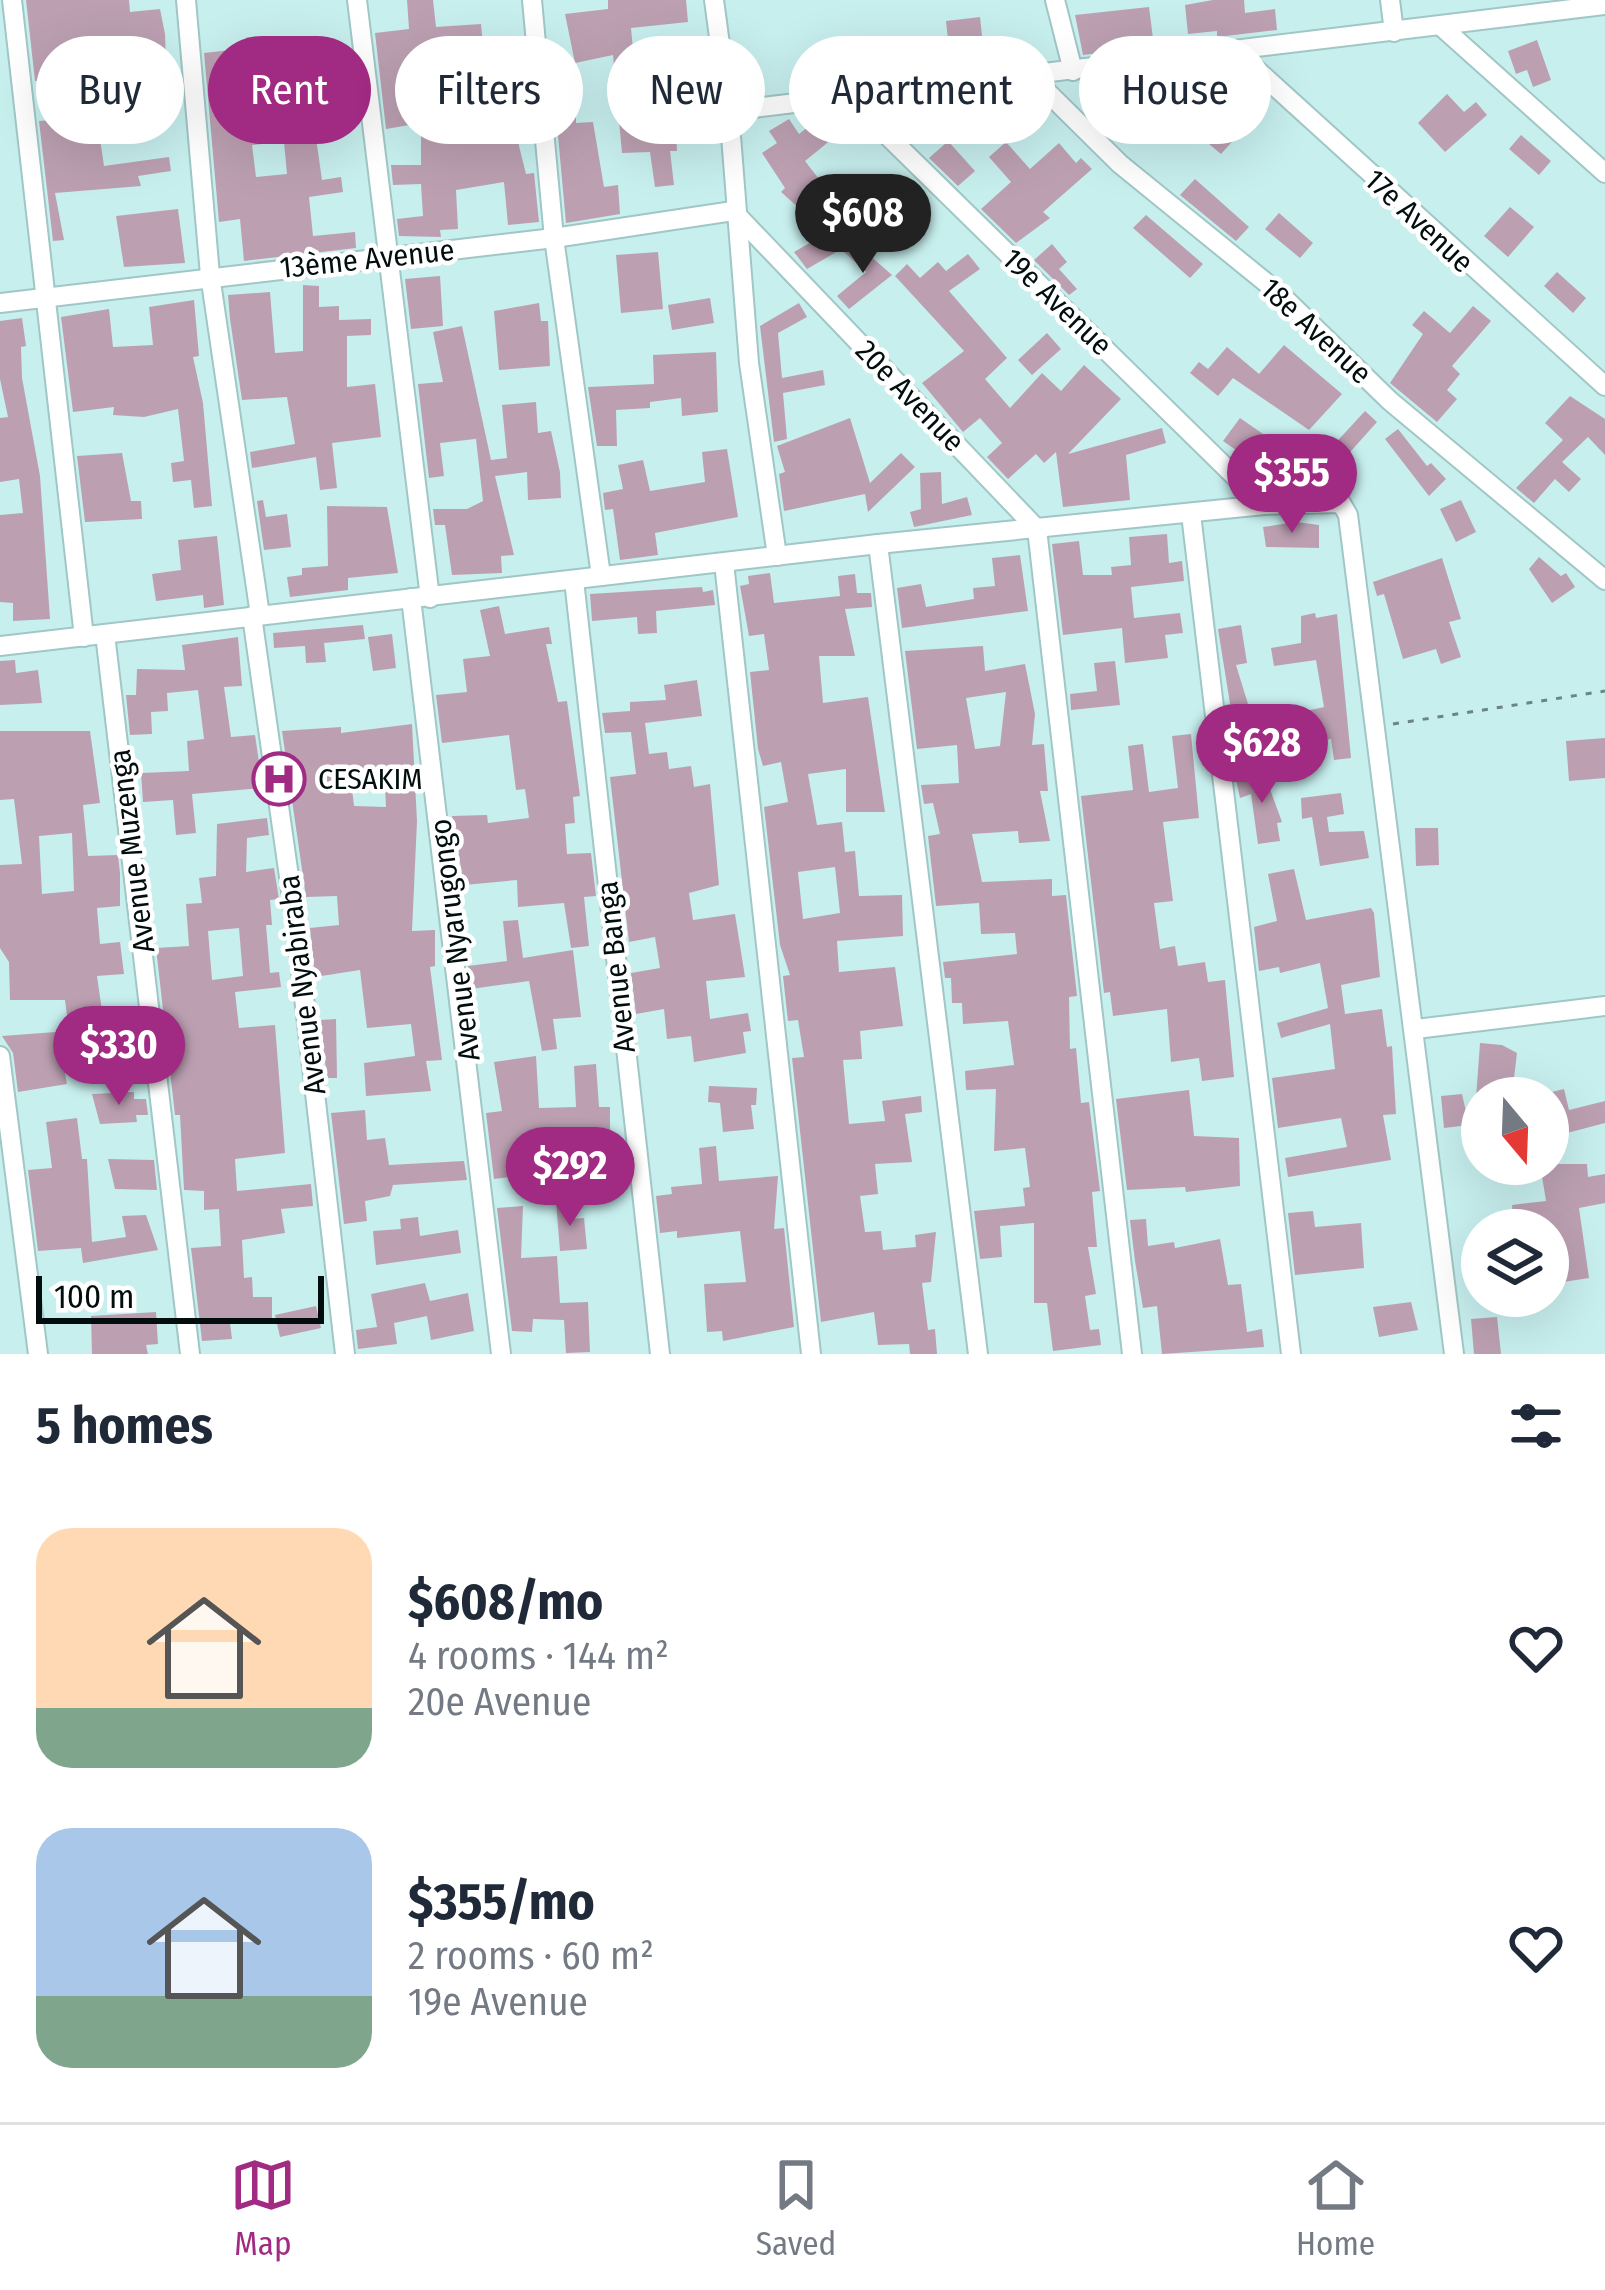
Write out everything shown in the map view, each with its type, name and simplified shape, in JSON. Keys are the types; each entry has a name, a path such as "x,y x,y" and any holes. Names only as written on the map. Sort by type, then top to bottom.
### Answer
{"street":[{"path":"12,0 84,637"},
{"name":"Avenue Nyabiraba","path":"186,0 211,275 295,919 345,1354"},
{"name":"Avenue Nyarugongo","path":"357,0 389,257 501,1354"},
{"path":"532,0 554,238 601,576"},
{"path":"714,0 719,36"},
{"path":"1055,0 1073,71"},
{"path":"1390,0 1394,32"},
{"path":"1271,48 1605,5"},
{"path":"1442,27 1605,173"},
{"path":"1055,74 1079,70"},
{"name":"17e Avenue","path":"1271,83 1605,386"},
{"path":"0,99 23,97"},
{"name":"18e Avenue","path":"1055,100 1120,164 1280,294 1390,401 1605,580"},
{"path":"730,144 733,211 776,556"},
{"name":"19e Avenue","path":"896,144 1264,505"},
{"name":"13ème Avenue","path":"0,303 554,238 733,211"},
{"name":"20e Avenue","path":"733,211 1037,529"},
{"path":"0,646 878,544 1264,505 1341,503 1348,515 1454,1354"},
{"path":"1192,514 1291,1354"},
{"path":"1037,529 1132,1354"},
{"path":"878,544 978,1354"},
{"path":"724,563 811,1354"},
{"name":"Avenue Banga","path":"574,580 660,1354"},
{"name":"Avenue Muzenga","path":"106,634 190,1354"},
{"path":"1416,1029 1605,1006"},
{"path":"0,1055 38,1354"}],"path":[{"path":"1375,726 1605,691"}],"building":[{"path":"26,0 129,0 130,12 160,9 165,36 36,36 35,81"},
{"path":"407,0 433,0 436,27 481,24 482,36 395,36 395,127 386,129 375,33 409,29"},
{"path":"608,0 686,0 688,22 631,28 632,36 607,36 607,56 583,61 583,36 569,36 565,14 608,9"},
{"path":"1244,0 1245,13 1275,9 1277,30 1226,36 1217,36 1217,31 1188,34 1185,5"},
{"path":"1149,7 1153,36 1079,36 1075,15"},
{"path":"980,17 982,36 948,36 946,21"},
{"path":"1537,40 1551,80 1533,87 1527,70 1516,74 1508,51"},
{"path":"204,53 208,53 208,98"},
{"path":"1447,94 1464,112 1476,102 1487,115 1445,152 1418,123"},
{"path":"789,119 789,144 826,144 805,161 822,183 800,209 781,192 785,188 762,153 777,143 769,131"},
{"path":"593,122 604,187 618,185 620,214 566,223 559,144 583,144 583,123"},
{"path":"1521,135 1551,161 1539,175 1509,149"},
{"path":"1059,143 1076,163 1081,158 1092,169 1043,212 1050,218 1016,243 981,209 1011,182 989,157 1008,144 1030,169"},
{"path":"42,144 101,144 104,166 169,157 171,171 138,176 141,186 55,193 64,240 53,241"},
{"path":"212,144 263,144 252,145 256,177 287,174 284,144 317,144 322,180 341,177 343,192 309,197 313,236 355,232 356,248 244,261 240,219 219,222"},
{"path":"421,144 519,144 526,174 534,173 539,222 508,225 504,182 456,190 458,229 440,230 441,237 399,236 397,219 423,216 421,184 393,185 391,165 421,165"},
{"path":"621,144 677,144 677,151 670,151 674,185 655,187 650,152 622,153"},
{"path":"951,144 975,171 958,186 929,158"},
{"path":"1209,144 1230,144 1221,154"},
{"path":"1195,179 1249,227 1236,241 1180,195"},
{"path":"1510,207 1534,227 1508,257 1484,236"},
{"path":"178,209 185,263 124,267 116,216"},
{"path":"1279,213 1313,243 1300,258 1265,229"},
{"path":"1146,215 1203,264 1190,278 1133,228"},
{"path":"827,233 838,251 807,269 794,252"},
{"path":"852,240 892,275 849,309 837,296 866,272 843,251"},
{"path":"1052,244 1067,262 1059,269 1077,289 1069,295 1034,260"},
{"path":"658,252 663,309 621,313 616,255"},
{"path":"968,254 980,269 949,291 1007,358 985,379 1010,408 1042,373 1061,391 1084,365 1121,399 1068,454 1162,428 1166,443 1126,455 1130,500 1063,507 1056,452 1044,463 1036,454 1008,479 987,457 1002,443 980,418 963,432 922,383 964,351 895,276 907,264 920,278 938,262 946,271"},
{"path":"1557,272 1586,298 1573,313 1544,286"},
{"path":"440,276 443,326 411,329 405,279"},
{"path":"303,285 319,286 319,307 339,306 339,320 371,319 371,335 347,336 347,387 375,384 381,437 332,443 337,488 320,490 316,457 252,468 250,452 295,444 287,397 242,400 228,295 270,292 275,353 303,351"},
{"path":"710,298 714,323 672,330 668,305"},
{"path":"194,300 199,356 193,357 203,403 212,506 194,508 191,480 173,482 171,463 184,461 178,409 144,417 113,415 114,407 73,412 61,317 109,309 113,347 153,345 149,307"},
{"path":"539,303 541,321 548,321 550,366 499,370 494,311"},
{"path":"799,303 807,317 778,333 782,378 823,370 825,385 783,393 787,439 774,442 760,326"},
{"path":"1473,306 1491,321 1452,366 1460,374 1447,390 1457,399 1437,422 1390,383 1423,334 1412,325 1424,311 1450,333"},
{"path":"22,318 26,346 21,347 22,378 40,476 50,619 13,621 13,603 0,602 0,515 23,513 19,479 0,482 0,418 8,417 0,379 0,321"},
{"path":"462,326 491,460 507,458 502,405 536,402 538,433 551,431 560,472 561,498 528,500 527,472 495,476 514,555 501,556 502,573 452,575 445,525 435,525 433,509 467,509 483,501 476,439 484,438 440,443 444,476 429,478 418,384 443,382 433,332"},
{"path":"1047,333 1061,349 1032,375 1018,360"},
{"path":"1284,345 1342,394 1309,430 1233,378 1218,396 1190,373 1199,362 1208,369 1227,347 1259,374"},
{"path":"716,352 718,412 682,416 681,398 650,402 650,408 616,410 617,446 597,446 588,387 654,384 653,355"},
{"path":"1570,396 1605,419 1605,455 1588,437 1562,462 1581,479 1569,492 1555,479 1534,503 1516,488 1563,440 1545,423"},
{"path":"1365,411 1377,422 1343,460 1330,449"},
{"path":"850,418 870,483 901,453 915,467 868,512 865,494 784,511 779,474 785,472 777,446"},
{"path":"1240,418 1279,445 1263,469 1223,441"},
{"path":"1398,429 1427,466 1431,463 1446,479 1429,496 1385,439"},
{"path":"727,449 738,517 655,533 658,555 620,560 613,509 605,510 603,493 623,489 618,465 643,460 650,491 705,482 702,452"},
{"path":"122,453 131,501 141,501 142,519 85,522 77,456"},
{"path":"941,472 942,504 967,497 972,515 914,527 910,512 921,509 920,473"},
{"path":"263,500 266,517 287,514 291,547 264,550 257,501"},
{"path":"1461,500 1476,532 1456,542 1440,509"},
{"path":"327,506 387,507 398,573 348,578 348,590 290,597 287,577 302,575 302,568 328,566"},
{"path":"1296,522 1319,525 1319,548 1266,547 1263,527"},
{"path":"1167,534 1169,563 1182,561 1184,581 1131,587 1134,618 1180,613 1183,633 1165,635 1168,658 1125,663 1122,628 1063,635 1052,544 1079,541 1083,575 1112,575 1111,567 1131,565 1129,537"},
{"path":"217,536 224,605 204,608 203,595 156,601 152,574 181,570 178,540"},
{"path":"1020,555 1028,611 902,628 897,588 921,584 926,607 974,599 973,588 995,586 992,558"},
{"path":"1539,557 1561,576 1566,573 1575,587 1552,603 1529,569"},
{"path":"1442,558 1461,619 1449,622 1461,657 1441,664 1436,649 1403,659 1384,594 1377,596 1373,582"},
{"path":"770,573 774,603 840,596 838,576 855,574 857,593 871,593 872,607 845,609 855,656 819,656 823,703 868,697 885,812 846,812 846,769 808,774 817,825 842,822 845,852 855,851 859,896 902,895 903,936 837,941 839,972 895,967 903,1026 860,1031 862,1059 843,1060 849,1124 885,1121 882,1101 921,1096 922,1112 905,1114 912,1162 875,1164 878,1194 860,1196 865,1232 881,1231 883,1250 916,1247 915,1235 936,1232 931,1282 922,1283 928,1330 935,1329 937,1354 910,1354 909,1344 878,1345 874,1312 821,1322 792,1058 804,1057 798,1020 788,1021 783,976 790,975 780,945 764,807 788,802 781,762 763,766 758,749 750,672 769,670 764,634 749,636 740,586 749,584 748,576","holes":["835,867 840,913 803,919 798,872"]},
{"path":"702,587 703,592 713,590 715,605 656,611 657,633 638,634 637,617 592,621 590,594"},
{"path":"499,606 505,634 549,627 552,644 546,644 558,702 567,701 580,796 573,797 575,823 565,824 567,854 591,853 596,896 584,897 589,946 571,948 564,903 518,907 517,880 464,885 452,816 487,815 488,823 529,818 525,789 516,790 509,735 442,743 436,695 467,692 463,659 490,656 480,610"},
{"path":"1315,613 1316,618 1337,614 1351,758 1334,760 1331,739 1288,748 1290,761 1261,766 1253,723 1324,707 1316,660 1274,666 1271,648 1301,643 1301,616"},
{"path":"363,625 365,639 324,643 326,662 306,663 305,646 274,648 273,633"},
{"path":"1241,625 1247,663 1236,665 1252,717 1233,722 1218,629"},
{"path":"392,634 396,668 373,671 368,637"},
{"path":"238,637 242,686 224,687 231,737 255,735 263,788 192,794 196,833 176,835 173,800 143,802 141,773 189,771 187,741 204,739 198,690 167,693 168,711 151,712 152,734 130,735 126,695 136,695 137,669 185,670 182,645"},
{"path":"983,646 985,671 1025,664 1035,714 1032,745 1044,744 1048,791 1040,791 1050,841 1019,843 1018,831 972,834 982,882 1052,879 1052,896 1066,895 1077,996 1069,997 1070,1049 1076,1048 1081,1103 1089,1102 1100,1191 1092,1192 1097,1247 1088,1247 1096,1294 1085,1296 1090,1330 1099,1329 1101,1345 1053,1351 1047,1303 1034,1303 1034,1223 1000,1226 1002,1257 980,1259 974,1211 1025,1206 1023,1188 1030,1187 1025,1148 994,1151 996,1089 966,1090 965,1071 1014,1065 1008,1021 963,1024 962,1003 952,1003 951,978 945,978 943,962 1017,954 1015,933 981,934 979,903 936,906 928,836 940,834 933,803 924,804 921,785 959,783 957,745 917,749 905,651","holes":["1006,692 1000,746 975,749 966,698"]},
{"path":"15,660 16,673 38,670 42,703 0,705 0,661"},
{"path":"1115,661 1120,705 1071,710 1070,694 1097,691 1094,663"},
{"path":"697,680 702,716 645,723 649,754 667,752 669,769 691,766 694,787 710,784 719,885 689,893 693,920 735,914 745,977 706,981 710,1019 748,1013 751,1031 743,1032 746,1053 694,1062 691,1036 667,1039 664,1009 636,1014 631,973 660,968 655,937 629,942 610,777 636,774 631,732 605,733 602,713 630,711 630,702 666,700 664,685"},
{"path":"412,724 417,821 412,931 435,930 435,966 430,967 442,1060 426,1061 431,1091 366,1096 364,1063 415,1056 411,1024 367,1028 360,970 315,977 310,928 339,925 337,896 306,897 282,731 341,727 341,733","holes":["384,766 386,807 354,806 350,772"]},
{"path":"0,731 90,731 100,803 83,805 88,856 118,855 120,873 120,906 97,908 100,944 120,942 124,974 97,976 104,1025 89,1027 92,1060 63,1061 67,1084 18,1092 13,1053 2,1036 69,1031 65,1000 10,1000 9,962 0,948 0,865 22,864 14,799 0,800","holes":["72,833 74,891 42,894 39,836"]},
{"path":"1191,734 1199,818 1163,822 1173,901 1154,903 1160,949 1175,946 1178,966 1205,962 1208,982 1225,980 1234,1077 1202,1081 1199,1058 1171,1062 1167,1009 1113,1016 1110,992 1104,993 1081,796 1133,790 1128,746 1143,744 1149,792 1178,788 1172,736"},
{"path":"1605,738 1605,778 1569,781 1566,741"},
{"path":"1263,770 1282,822 1277,823 1280,841 1258,844 1251,794 1240,798 1236,780"},
{"path":"1341,793 1344,814 1327,817 1329,832 1364,831 1369,858 1320,866 1312,817 1302,819 1301,798"},
{"path":"267,818 269,835 247,838 246,872 274,868 279,899 270,900 272,925 266,925 270,973 279,972 281,987 235,992 239,1028 275,1025 285,1153 235,1159 237,1191 311,1184 313,1206 281,1209 285,1233 242,1240 244,1278 252,1277 253,1297 272,1297 272,1322 230,1323 232,1339 202,1341 191,1248 221,1246 219,1209 204,1210 204,1191 184,1190 180,1115 175,1115 156,948 189,946 186,904 202,903 199,878 216,876 217,824","holes":["239,928 243,976 212,980 208,931"]},
{"path":"1415,828 1438,828 1439,865 1416,866"},
{"path":"1294,869 1306,920 1371,908 1374,913 1380,977 1341,985 1345,1014 1382,1009 1387,1047 1392,1046 1396,1114 1383,1115 1391,1160 1288,1177 1285,1158 1347,1147 1341,1118 1278,1128 1272,1078 1335,1069 1330,1024 1281,1038 1277,1023 1328,1008 1320,963 1280,973 1279,967 1259,971 1254,927 1277,921 1268,874"},
{"path":"518,920 523,958 573,950 581,1017 553,1019 557,1049 542,1051 529,981 471,989 468,966 507,961 503,921"},
{"path":"336,1019 337,1078 327,1078 320,1020"},
{"path":"1480,1043 1502,1045 1517,1053 1514,1077 1478,1077"},
{"path":"536,1056 539,1108 576,1107 574,1066 596,1064 599,1107 610,1107 610,1151 544,1150 549,1190 527,1192 525,1175 494,1179 486,1113 502,1111 494,1062"},
{"path":"709,1086 757,1088 756,1105 751,1105 754,1129 723,1132 720,1103 708,1102"},
{"path":"1189,1090 1194,1136 1239,1138 1240,1186 1186,1192 1185,1187 1127,1190 1116,1099"},
{"path":"134,1092 134,1099 146,1099 148,1115 136,1115 137,1122 100,1124 92,1094"},
{"path":"1461,1094 1461,1126 1444,1128 1441,1096"},
{"path":"1605,1101 1605,1123 1569,1132 1569,1110"},
{"path":"365,1110 367,1140 385,1138 389,1165 464,1161 467,1180 393,1185 390,1196 365,1201 367,1221 344,1224 331,1113"},
{"path":"77,1118 82,1159 87,1159 92,1242 126,1237 122,1216 146,1215 158,1250 83,1263 81,1248 38,1251 28,1170 52,1168 46,1122"},
{"path":"716,1146 719,1181 778,1176 774,1229 784,1228 794,1327 723,1341 722,1331 707,1332 704,1284 746,1282 740,1231 677,1238 677,1231 660,1233 656,1196 672,1194 671,1187 702,1184 699,1148"},
{"path":"108,1159 154,1160 157,1190 115,1189"},
{"path":"1569,1164 1587,1164 1588,1177 1605,1174 1605,1203 1579,1208 1589,1278 1569,1281 1569,1209 1512,1209 1512,1205 1546,1201 1543,1185 1569,1185"},
{"path":"571,1201 572,1219 584,1218 587,1249 560,1251 556,1202"},
{"path":"523,1206 521,1258 557,1256 560,1303 588,1302 590,1352 566,1353 564,1320 533,1319 532,1332 512,1331 497,1208"},
{"path":"1313,1211 1315,1227 1361,1223 1364,1268 1295,1275 1288,1213"},
{"path":"418,1217 420,1236 458,1230 461,1253 376,1265 373,1231 401,1229 400,1219"},
{"path":"1146,1219 1148,1246 1174,1242 1175,1248 1220,1239 1228,1285 1241,1284 1247,1332 1262,1329 1264,1347 1162,1354 1157,1306 1143,1308 1130,1220"},
{"path":"425,1283 430,1301 468,1293 474,1331 431,1340 427,1316 394,1323 397,1344 358,1349 356,1330 377,1327 371,1294"},
{"path":"1411,1302 1418,1330 1379,1337 1373,1307"},
{"path":"316,1306 321,1328 280,1337 275,1315"},
{"path":"156,1312 158,1344 146,1345 148,1354 92,1354 91,1316"},
{"path":"1497,1317 1501,1354 1474,1354 1471,1319"}],"place":[{"name":"CESAKIM","path":"279,779"}]}
